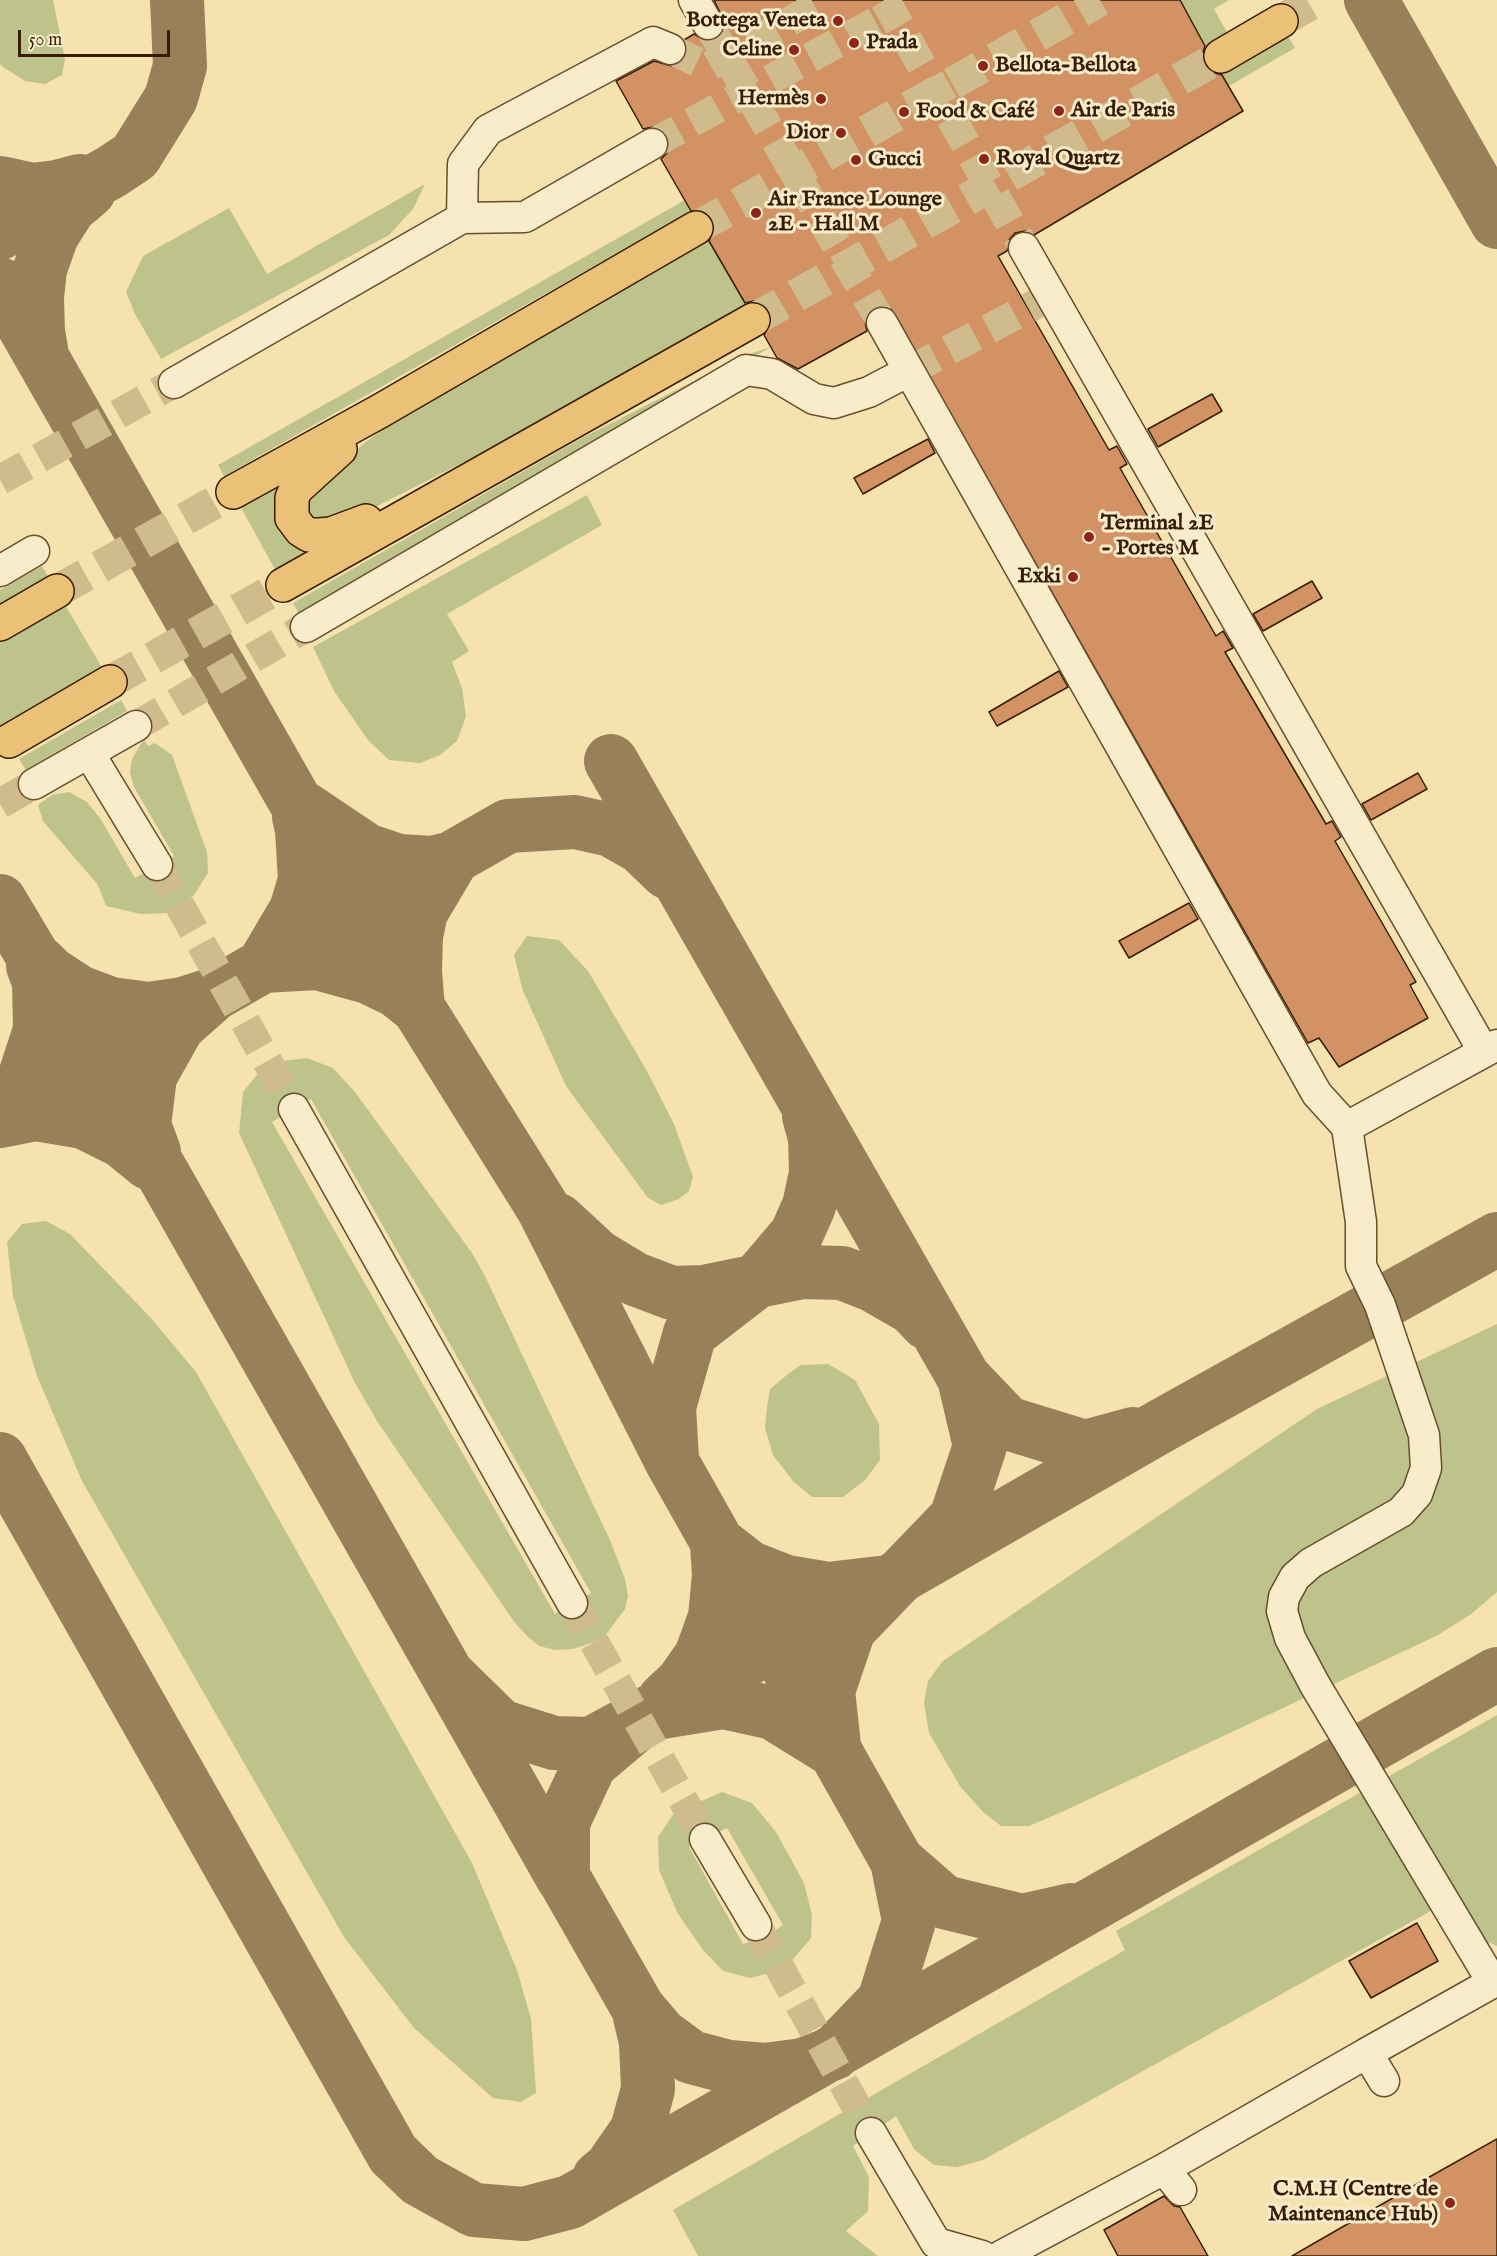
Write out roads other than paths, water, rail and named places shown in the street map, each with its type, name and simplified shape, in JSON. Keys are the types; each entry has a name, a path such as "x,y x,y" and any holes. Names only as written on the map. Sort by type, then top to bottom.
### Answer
{"main road":[{"path":"1221,56 1281,21"},
{"path":"233,492 380,411 696,228"},
{"path":"284,585 753,320"},
{"path":"380,411 296,489 290,509 292,518 301,530 309,535 331,534 483,472"},
{"path":"0,624 57,591"},
{"path":"9,741 110,682"}],"lane":[{"path":"462,218 463,164 488,130 653,42 670,49"},
{"path":"174,383 462,218 525,217 652,144"},
{"path":"1024,249 1491,1048 1347,1127"},
{"path":"882,323 1317,1094 1347,1127 1362,1222 1362,1266 1380,1305 1424,1435 1426,1468 1417,1494 1401,1512 1311,1563 1295,1577 1284,1597 1282,1611 1290,1638 1321,1695 1495,1982 1367,2054 1172,2180 1001,2256"},
{"path":"306,627 746,370 772,374 814,399 834,403 869,392 909,371"},
{"path":"0,571 34,551"},
{"path":"34,784 136,726"},
{"path":"90,753 157,866"},
{"path":"294,1109 572,1603"},
{"path":"705,1839 756,1925"},
{"path":"1367,2054 1384,2081"},
{"path":"871,2133 936,2250 982,2256"}],"tunnel":[{"path":"670,49 708,67 828,0"},
{"path":"885,0 1024,248"},
{"path":"696,228 1100,0"},
{"path":"1281,21 1317,0"},
{"path":"652,144 892,13"},
{"path":"708,24 882,323"},
{"path":"753,320 1221,56"},
{"path":"909,371 1051,296"},
{"path":"0,480 174,383"},
{"path":"57,591 233,492"},
{"path":"110,682 283,585"},
{"path":"136,726 306,627"},
{"path":"0,804 34,784"},
{"path":"157,865 294,1109"},
{"path":"572,1603 705,1839"},
{"path":"756,1925 871,2133"}],"place":[{"name":"Bottega Veneta","path":"838,21"},
{"name":"Prada","path":"854,43"},
{"name":"Celine","path":"794,50"},
{"name":"Bellota-Bellota","path":"983,66"},
{"name":"Hermès","path":"821,99"},
{"name":"Air de Paris","path":"1059,111"},
{"name":"Food & Café","path":"904,112"},
{"name":"Dior","path":"841,133"},
{"name":"Royal Quartz","path":"984,159"},
{"name":"Gucci","path":"856,160"},
{"name":"Air France Lounge 2E - Hall M","path":"756,213"},
{"name":"Terminal 2E - Portes M","path":"1089,537"},
{"name":"Exki","path":"1073,577"},
{"name":"C.M.H (Centre de Maintenance Hub)","path":"1450,2203"}]}
